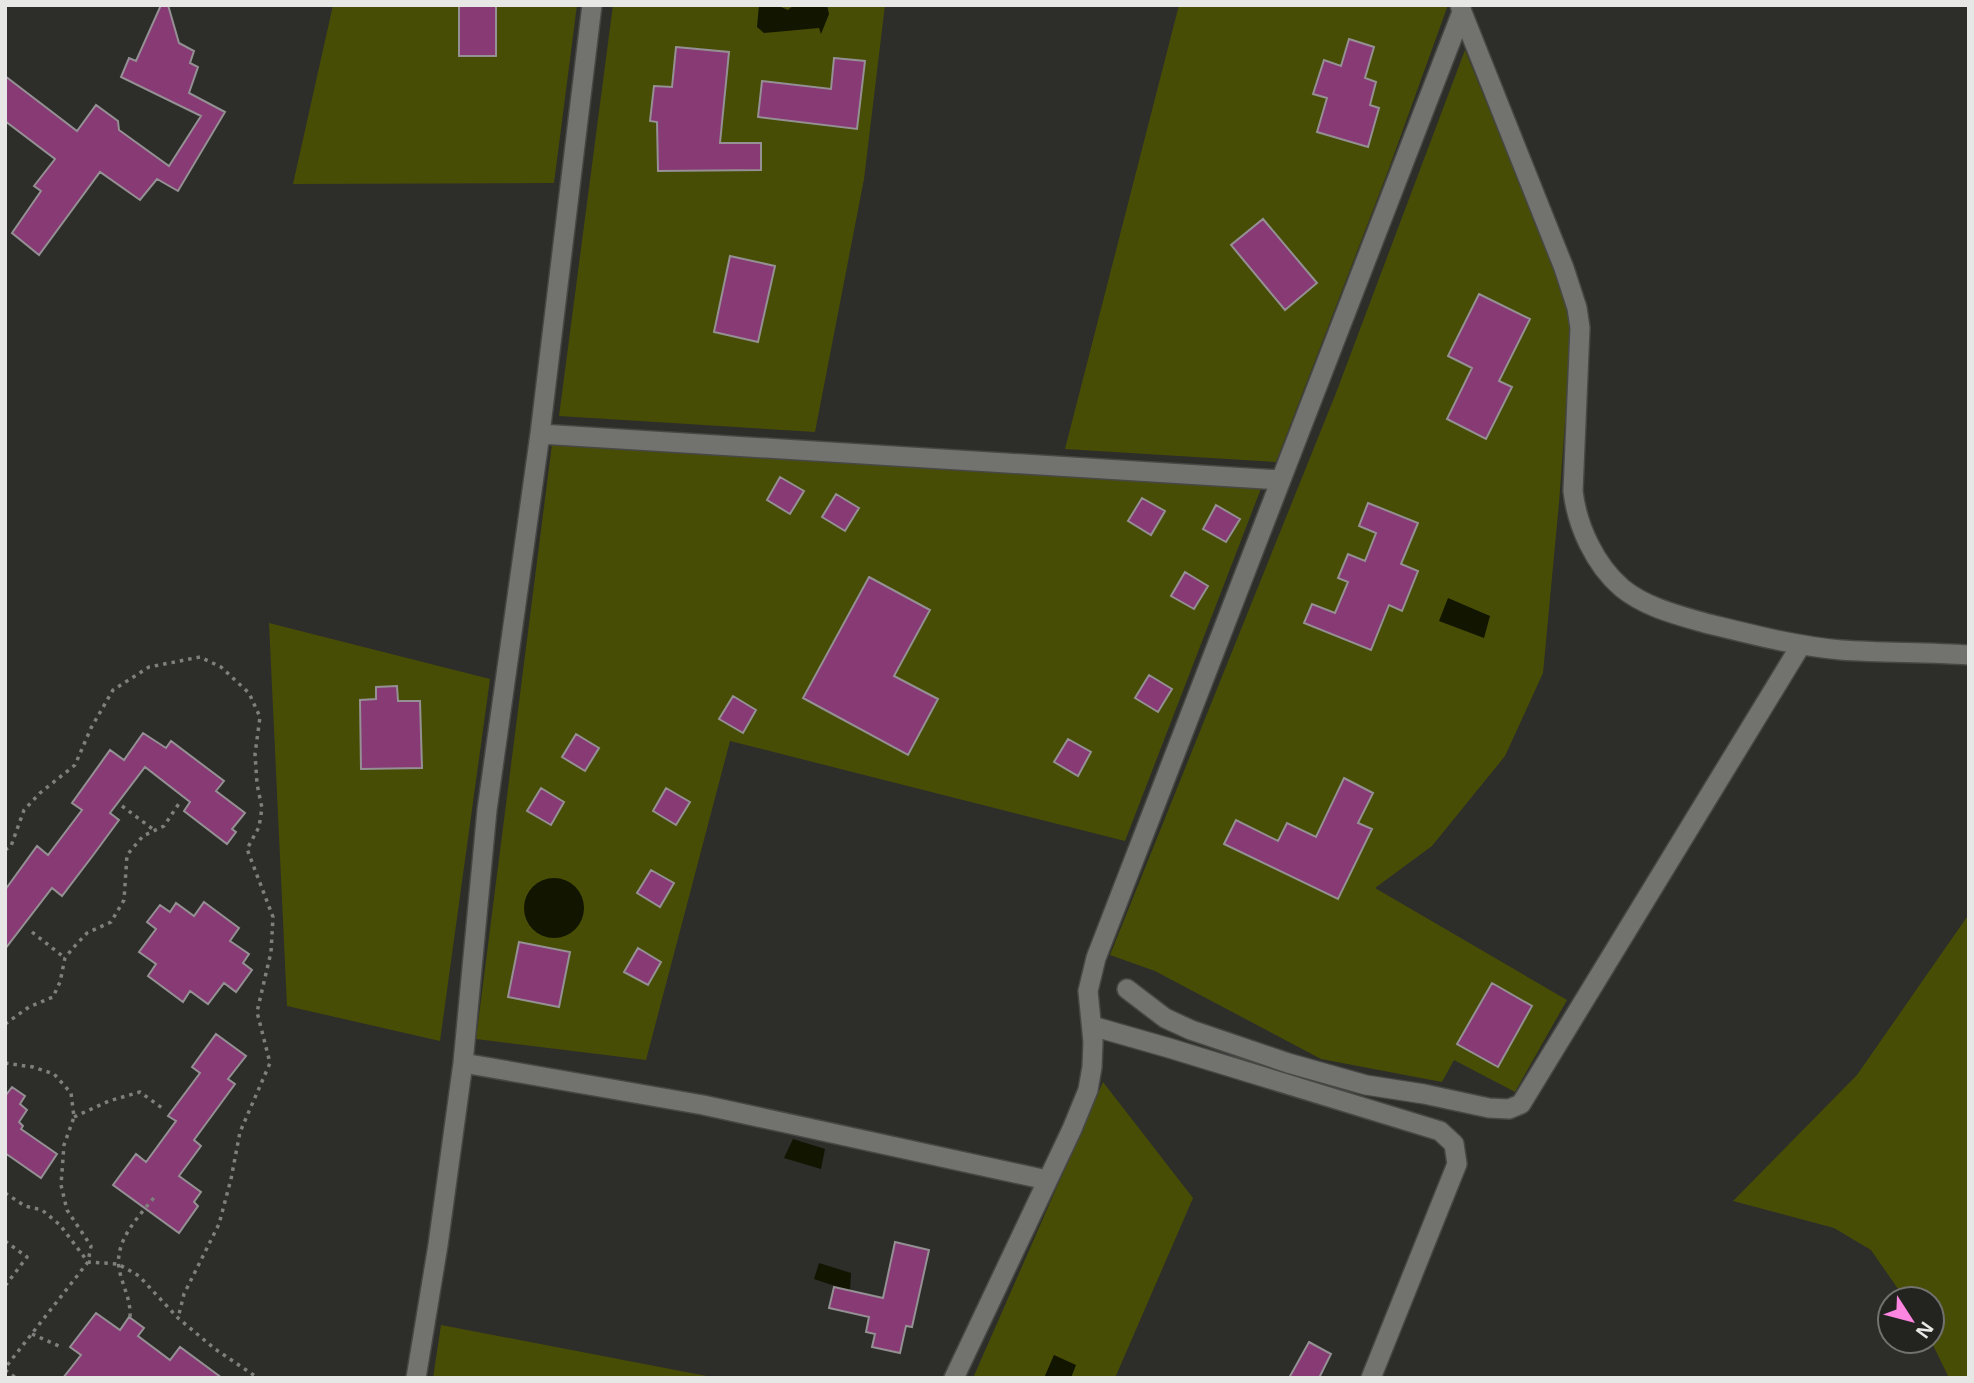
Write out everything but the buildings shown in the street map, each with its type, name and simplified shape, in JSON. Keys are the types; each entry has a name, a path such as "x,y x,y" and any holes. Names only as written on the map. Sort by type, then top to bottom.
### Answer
{"street":[{"path":"416,1378 438,1245 463,1063 487,810 540,434 592,5"},
{"path":"954,1378 1072,1129 1087,1090 1092,1067 1092,1026 1088,991 1096,958 1461,9"},
{"path":"1461,9 1564,268 1577,309 1580,328 1573,491 1575,509 1581,529 1614,579 1622,588 1647,604 1764,638 1841,650 1969,656"},
{"path":"540,434 1280,480"},
{"path":"1127,989 1165,1018 1191,1030 1288,1063 1366,1085 1489,1108 1509,1108 1521,1104 1801,645"},
{"path":"1092,1026 1440,1131 1454,1144 1457,1164 1370,1378"},
{"path":"463,1063 703,1105 1047,1180"}],"path":[{"path":"5,850 11,846 24,810 40,793 75,765 91,728 113,690 149,667 200,657 221,667 249,693 260,717 255,754 262,808 259,827 247,849 273,916 271,952 257,1012 270,1063 240,1132 219,1224 184,1294 178,1318"},
{"path":"5,1024 29,1007 53,997 60,982 65,958 87,933 111,922 124,900 127,855 143,836 164,826 180,802"},
{"path":"122,806 155,830"},
{"path":"32,932 65,958"},
{"path":"5,1063 33,1067 54,1074 71,1093 74,1117 64,1144 61,1185 67,1210 92,1246 88,1262 5,1369 16,1378"},
{"path":"74,1117 109,1101 140,1092 162,1108"},
{"path":"5,1193 25,1206 42,1210 60,1225 88,1262 118,1264 139,1276 178,1318 215,1349 258,1378"},
{"path":"130,1317 130,1304 118,1264 125,1235 156,1195"},
{"path":"5,1241 27,1257 5,1286"},
{"path":"32,1334 61,1347"}],"green space":[{"path":"333,5 577,5 554,183 293,184"},
{"path":"613,5 885,5 864,179 815,432 559,416"},
{"path":"1179,5 1448,5 1388,171 1276,462 1065,449"},
{"path":"1465,50 1573,315 1543,673 1505,756 1432,846 1375,888 1567,1000 1515,1092 1454,1060 1442,1082 1321,1059 1155,971 1110,955 1336,393"},
{"path":"552,444 1262,486 1125,841 730,741 646,1060 476,1039"},
{"path":"269,623 490,679 440,1041 287,1006"},
{"path":"1969,914 1969,1378 1949,1378 1938,1355 1946,1355 1946,1285 1895,1285 1871,1250 1834,1228 1733,1201 1857,1075"},
{"path":"1103,1082 1193,1198 1115,1378 973,1378"},
{"path":"441,1325 717,1378 433,1378"}],"shaded area":[{"path":"759,5 776,5 788,10 794,5 827,5 829,14 821,34 819,28 764,33 757,27"},
{"path":"1448,598 1490,616 1484,638 1439,621"},
{"path":"554,878 575,887 584,908 575,929 554,938 533,929 524,908 533,887"},
{"path":"793,1139 825,1149 821,1169 784,1158"},
{"path":"819,1263 851,1273 850,1291 814,1279"},
{"path":"1054,1355 1076,1365 1071,1378 1044,1378"}]}
